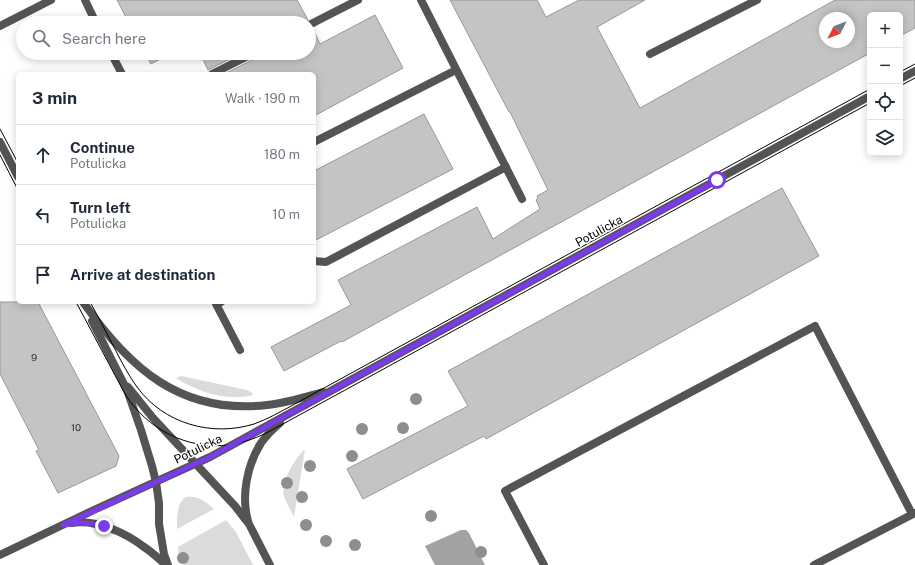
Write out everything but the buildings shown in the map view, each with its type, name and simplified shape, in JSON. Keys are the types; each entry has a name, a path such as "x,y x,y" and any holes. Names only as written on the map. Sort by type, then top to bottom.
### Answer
{"street":[{"path":"20,16 51,0"},
{"path":"85,0 93,16"},
{"path":"316,21 358,0"},
{"path":"421,0 522,199"},
{"path":"650,54 756,0"},
{"path":"0,26 16,18"},
{"path":"115,60 121,72"},
{"path":"216,72 240,60"},
{"path":"316,141 456,70"},
{"path":"903,77 915,71"},
{"name":"Potulicka","path":"0,555 210,457 867,98"},
{"path":"0,142 16,173"},
{"path":"316,261 326,262 506,167"},
{"path":"84,304 119,373 135,411 156,482 159,503 159,524 167,565"},
{"name":"Potulicka","path":"85,304 114,342 133,361 170,389 191,398 229,406 266,405 306,396 339,386"},
{"path":"216,304 240,350"},
{"path":"544,565 505,491 815,326 914,513 814,565"},
{"path":"119,373 153,418 235,506 249,524 270,565"},
{"path":"249,524 245,493 250,468 256,452 268,434 296,410"},
{"name":"Potulicka","path":"63,525 79,522 104,526 133,539 167,565"}],"shaded area":[{"path":"181,376 247,390 253,395 233,397 203,392 176,378"},
{"path":"305,449 294,517 284,497 283,491 289,471"},
{"path":"186,497 198,498 214,509 177,529 177,516 180,503"},
{"path":"226,520 236,532 253,565 184,565 179,556 178,547"},
{"path":"461,530 466,530 469,533 485,565 435,565 425,546"}],"tram line":[{"path":"903,70 915,64"},
{"path":"903,84 915,78"},
{"path":"91,304 131,378 148,400 161,410 175,418 206,428 238,428 254,424 293,405 867,91"},
{"path":"77,304 125,394 134,406 156,427 183,440 198,444 213,446 240,443 272,430 867,105"},
{"path":"0,129 16,159"},
{"path":"0,155 16,186"}],"route":[{"path":"104,526 79,522 63,525 210,457 717,180"}]}
